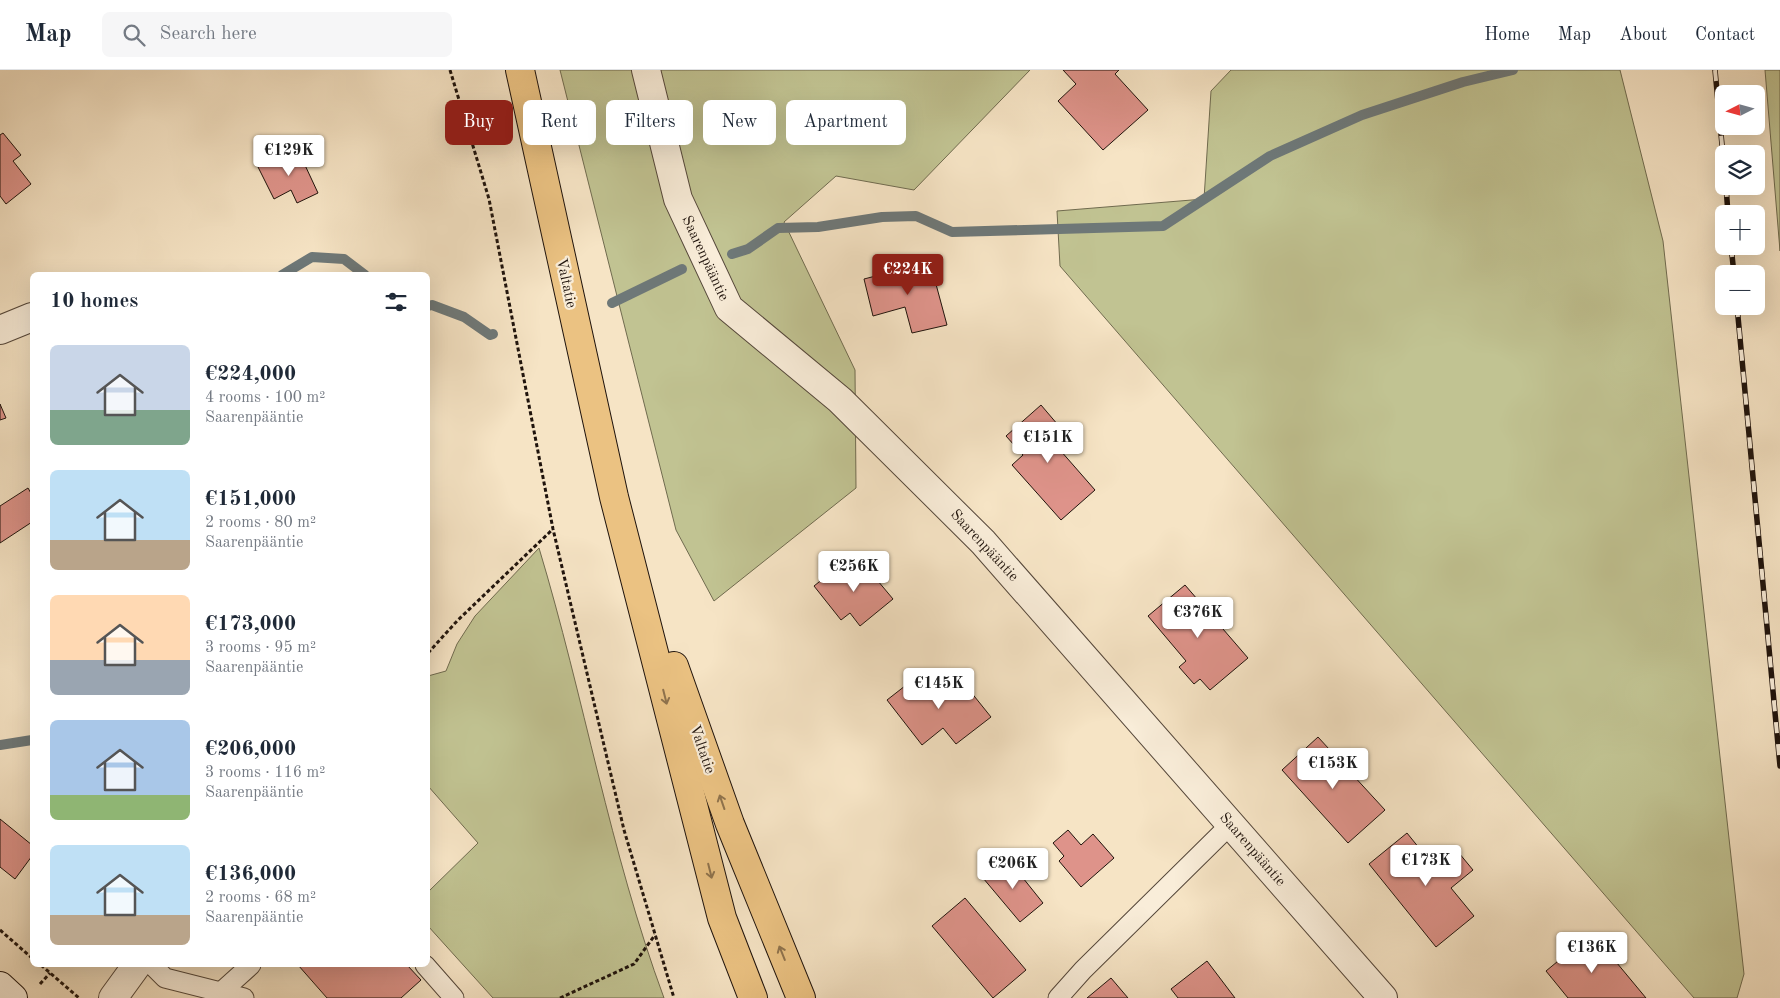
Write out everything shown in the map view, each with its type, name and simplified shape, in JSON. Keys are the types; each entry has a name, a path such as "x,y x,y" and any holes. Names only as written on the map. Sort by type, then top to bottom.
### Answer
{"highway":[{"name":"Valtatie","path":"520,70 614,497 722,918 753,998"},
{"name":"Valtatie","path":"614,497 730,824 801,998"}],"street":[{"name":"Saarenpääntie","path":"646,70 678,199 729,308 840,400 971,528 1383,998"},
{"path":"0,330 30,318"},
{"path":"113,998 136,967"},
{"path":"0,986 13,998"}],"lane":[{"path":"1058,998 1083,970 1231,824"},
{"path":"154,967 165,978 244,998"},
{"path":"221,992 249,967"},
{"path":"426,967 454,998"}],"path":[{"path":"450,70 489,199 553,529 624,830 674,998"},
{"path":"430,651 457,621 553,529"},
{"path":"0,930 30,956"},
{"path":"560,998 634,964 655,935"},
{"path":"43,967 79,998"}],"green space":[{"path":"560,70 1030,70 914,190 836,176 784,222 855,370 856,488 714,601 676,530 579,145 596,145 596,100 568,100"},
{"path":"1231,70 1620,70 1663,241 1744,974 1737,998 1694,998 1060,266 1057,211 1204,199 1211,91"},
{"path":"1765,70 1780,70 1780,251"},
{"path":"539,548 628,887 664,998 493,998 430,928 430,890 478,843 430,788 430,675 446,671 457,644 475,616"}],"building":[{"path":"1063,70 1119,70 1115,74 1148,110 1103,150 1058,101 1076,84"},
{"path":"3,133 21,155 13,161 31,184 6,204 0,196 0,135"},
{"path":"297,148 318,193 297,203 291,190 274,199 258,167"},
{"path":"930,262 947,325 912,333 905,307 873,316 864,279"},
{"path":"0,404 6,418 0,420"},
{"path":"1041,405 1064,432 1053,442 1095,490 1061,520 1012,465 1023,455 1006,436"},
{"path":"28,488 30,492 30,523 0,543 0,506"},
{"path":"862,562 893,599 860,626 850,613 841,620 814,586 839,566 847,575"},
{"path":"1185,585 1248,658 1210,690 1200,679 1194,684 1179,667 1186,661 1148,616"},
{"path":"919,675 934,695 958,676 991,717 956,744 943,728 922,745 887,700"},
{"path":"1318,737 1385,810 1348,843 1282,770"},
{"path":"0,819 30,843 30,859 15,879 0,867"},
{"path":"1068,830 1081,845 1093,834 1114,858 1081,887 1059,861 1064,856 1053,843"},
{"path":"1407,833 1432,864 1454,847 1473,870 1451,888 1474,916 1436,947 1369,864"},
{"path":"1007,858 1043,903 1020,922 983,878"},
{"path":"965,898 1026,970 993,998 932,926"},
{"path":"1592,933 1646,998 1568,998 1546,971"},
{"path":"1207,961 1235,998 1178,998 1171,989"},
{"path":"300,967 409,967 421,980 401,998 327,998"},
{"path":"1111,978 1128,998 1087,998"}],"waterway":[{"path":"732,254 748,249 778,228 818,227 882,217 916,216 952,232 1163,226 1270,156 1362,115 1463,82 1513,70"},
{"path":"287,272 312,257 344,259 361,272"},
{"path":"612,303 682,269"},
{"path":"430,306 464,317 490,335 493,334"},
{"path":"0,745 30,740"}],"railway":[{"path":"1715,70 1722,145"},
{"path":"1727,195 1727,205"},
{"path":"1732,255 1733,265"},
{"path":"1738,315 1780,766"}]}
